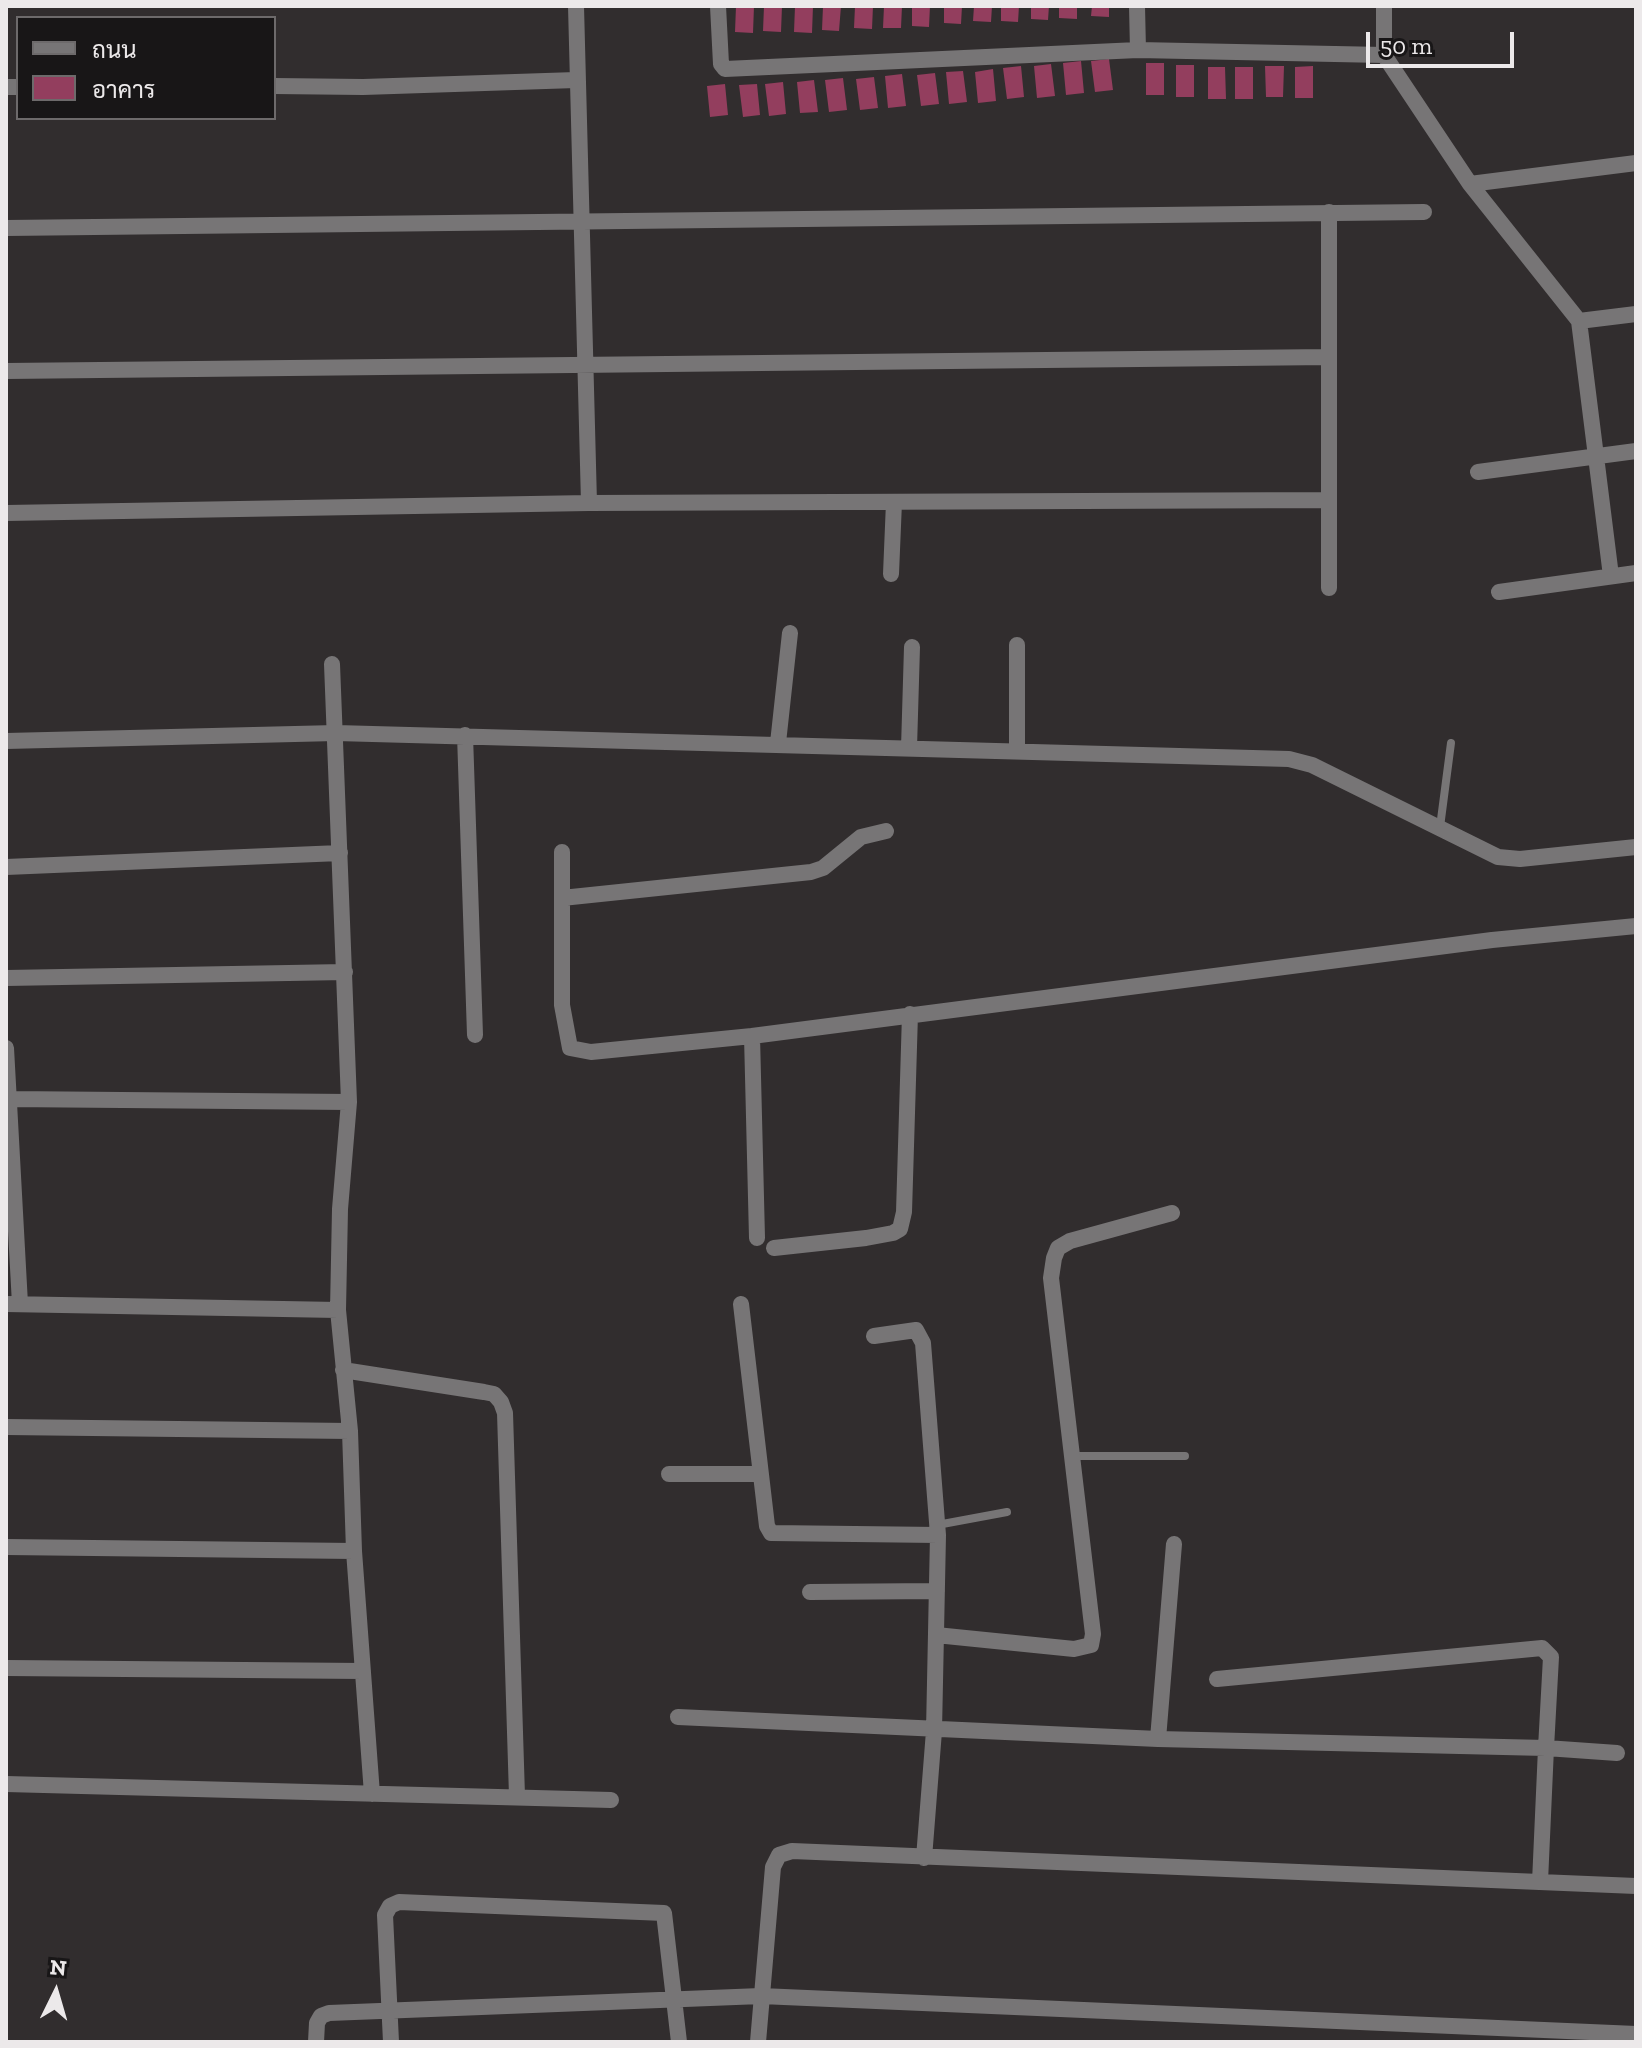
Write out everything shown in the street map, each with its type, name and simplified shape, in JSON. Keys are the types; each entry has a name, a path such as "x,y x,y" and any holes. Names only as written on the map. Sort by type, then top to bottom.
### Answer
{"street":[{"path":"576,6 589,503"},
{"path":"718,6 721,64 725,69 1138,50 1384,55"},
{"path":"1137,6 1138,50"},
{"path":"1384,6 1384,55 1470,184 1579,321 1611,576"},
{"path":"276,86 576,80"},
{"path":"1470,184 1636,163"},
{"path":"1329,212 1329,588"},
{"path":"6,228 1424,212"},
{"path":"1579,321 1636,314"},
{"path":"6,371 1329,357"},
{"path":"1478,472 1636,451"},
{"path":"6,513 589,503 1329,500"},
{"path":"891,574 894,502"},
{"path":"1499,592 1636,573"},
{"path":"778,743 790,633"},
{"path":"1017,645 1017,751"},
{"path":"909,748 912,647"},
{"path":"332,664 349,1102 340,1209 338,1310 350,1431 354,1551 372,1794"},
{"path":"6,741 336,733 1289,759 1312,765 1498,857 1520,859 1636,847"},
{"path":"465,735 475,1035"},
{"path":"562,898 811,872 823,868 861,837 886,831"},
{"path":"562,852 562,1005 570,1048 591,1052 752,1036 1492,940 1636,926"},
{"path":"6,867 340,853"},
{"path":"6,978 345,972"},
{"path":"774,1248 866,1238 900,1229 904,1212 910,1014"},
{"path":"752,1036 757,1238"},
{"path":"6,1048 13,1304 338,1310"},
{"path":"9,1099 349,1102"},
{"path":"936,1635 1074,1649 1091,1645 1093,1634 1051,1278 1054,1258 1058,1248 1070,1241 1172,1213"},
{"path":"741,1304 767,1526 771,1533 937,1530"},
{"path":"874,1336 916,1330 923,1343 937,1530 934,1731 924,1858"},
{"path":"343,1370 494,1394 501,1402 505,1413 517,1796"},
{"path":"6,1427 350,1431"},
{"path":"669,1474 761,1474"},
{"path":"1158,1739 1168,1661 1174,1544"},
{"path":"6,1547 354,1551"},
{"path":"810,1592 937,1591"},
{"path":"1217,1679 1542,1648 1551,1657 1540,1882"},
{"path":"6,1668 363,1671"},
{"path":"678,1717 934,1731 1546,1748 1617,1753"},
{"path":"6,1784 611,1800"},
{"path":"758,2042 773,1867 779,1855 792,1851 1636,1886"},
{"path":"391,2042 385,1915 390,1906 399,1902 656,1910 664,1913 679,2042"},
{"path":"316,2042 321,2016 389,2009 761,1996 1636,2034"}],"lane":[{"path":"1439,828 1451,743"},
{"path":"1072,1456 1185,1456"},
{"path":"937,1530 1007,1512"}],"building":[{"path":"736,6 754,6 753,33 735,32"},
{"path":"764,6 782,6 781,32 763,31"},
{"path":"795,6 813,6 812,33 794,32"},
{"path":"823,6 841,6 839,31 822,30"},
{"path":"855,6 873,6 872,29 854,28"},
{"path":"884,6 902,6 901,28 883,28"},
{"path":"912,6 930,6 929,27 912,26"},
{"path":"944,6 962,6 961,24 944,23"},
{"path":"974,6 992,6 991,22 973,21"},
{"path":"1001,6 1019,6 1018,22 1001,21"},
{"path":"1031,6 1049,6 1048,20 1031,19"},
{"path":"1059,6 1077,6 1077,19 1059,18"},
{"path":"1092,6 1109,6 1109,17 1091,16"},
{"path":"1109,59 1113,90 1095,92 1091,61"},
{"path":"1081,61 1084,93 1066,95 1063,63"},
{"path":"1146,63 1164,63 1164,95 1146,95"},
{"path":"1051,64 1055,96 1037,98 1034,66"},
{"path":"1176,65 1194,65 1194,97 1176,97"},
{"path":"1021,66 1024,97 1007,99 1003,68"},
{"path":"1265,66 1284,66 1283,97 1266,97"},
{"path":"1313,66 1313,98 1295,98 1295,67"},
{"path":"1208,67 1225,67 1226,99 1208,99"},
{"path":"1235,67 1253,67 1253,99 1235,99"},
{"path":"993,69 996,101 978,103 975,72"},
{"path":"963,71 967,102 949,104 946,72"},
{"path":"935,73 939,104 921,106 917,75"},
{"path":"902,74 906,106 888,108 885,76"},
{"path":"874,77 878,108 860,110 856,79"},
{"path":"843,78 847,110 829,112 825,80"},
{"path":"814,80 818,112 800,113 797,82"},
{"path":"783,82 786,114 769,116 765,84"},
{"path":"725,84 728,115 710,117 707,86"},
{"path":"757,84 760,115 743,117 739,85"}]}
